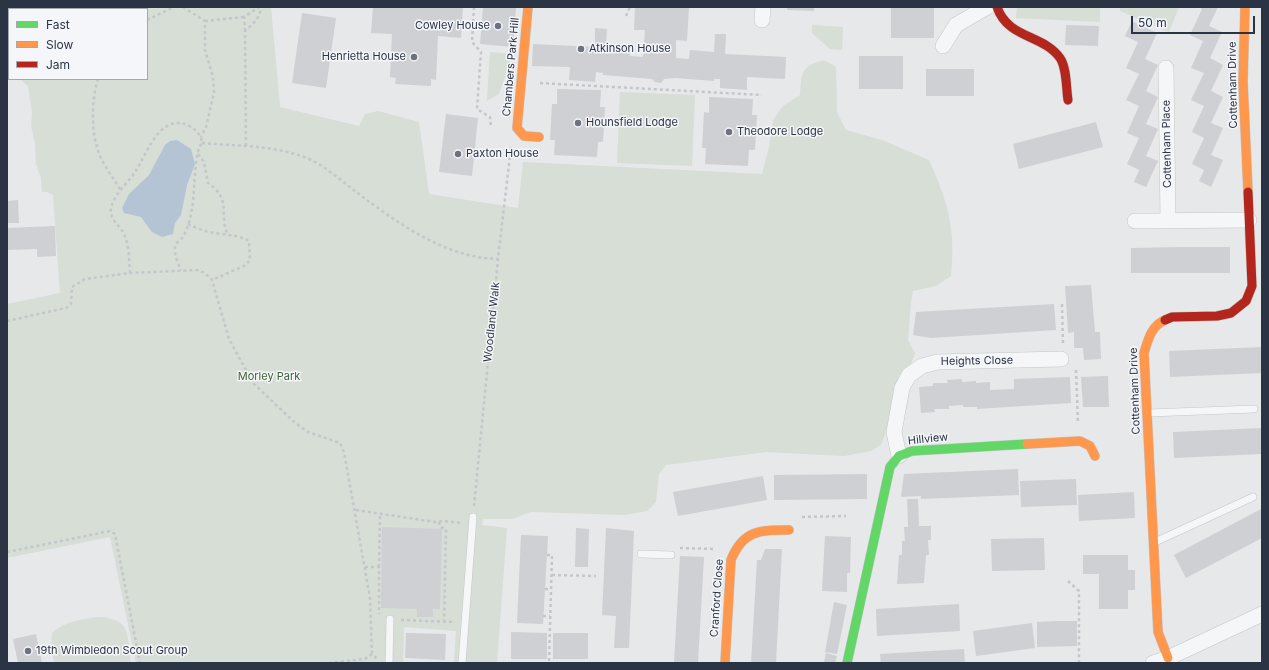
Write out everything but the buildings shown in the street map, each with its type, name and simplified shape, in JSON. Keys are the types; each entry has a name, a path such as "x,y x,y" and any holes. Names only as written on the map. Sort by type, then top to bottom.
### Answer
{"street":[{"name":"Chambers Park Hill","path":"528,7 517,128 524,136 539,137"},
{"path":"943,46 956,25 988,7"},
{"path":"997,7 1008,26 1052,49 1061,59 1068,100"},
{"name":"Cottenham Drive","path":"1168,658 1158,632 1144,353 1146,341 1159,322 1171,316 1222,315 1233,312 1243,305 1252,286 1243,82 1245,7"},
{"name":"Cottenham Place","path":"1166,68 1168,221"},
{"path":"1135,221 1249,220"},
{"name":"Heights Close","path":"899,456 894,432 902,388 909,375 922,366 937,362 1062,352"},
{"name":"Hillview","path":"847,663 890,467 899,456 912,451 1080,441 1090,446 1096,456"},
{"name":"Cranford Close","path":"725,663 731,560 734,550 740,541 759,530 789,530"},
{"path":"1153,663 1168,658 1262,614"}],"lane":[{"path":"1147,413 1254,408"},
{"path":"1153,543 1253,497"},
{"path":"462,663 473,520"},
{"path":"642,554 671,555"},
{"path":"389,663 390,619"}],"path":[{"path":"148,20 174,7"},
{"path":"183,7 205,21 244,17 260,7"},
{"path":"245,31 255,22 260,13 260,7"},
{"path":"474,7 472,42 480,52 477,109 490,117 491,127"},
{"path":"626,16 630,7"},
{"path":"244,17 246,146"},
{"path":"181,270 175,254 175,247 177,242 184,236 188,224 194,197 198,153 202,143 201,137 206,127 214,92 213,77 205,50 205,21"},
{"path":"98,80 95,88 93,108 96,146 100,157 121,191"},
{"path":"522,82 762,95"},
{"path":"130,273 126,240 112,216 111,208 115,198 143,161 152,141 160,131 169,124 180,123 188,125 201,137"},
{"name":"Woodland Walk","path":"473,520 510,150 517,128"},
{"path":"202,143 279,150 305,157 323,168 361,196 424,236 470,256 498,259"},
{"path":"198,153 204,162 208,183 214,188 224,204 224,226 227,234"},
{"path":"188,224 216,234 227,234 242,237 249,241 250,260 246,265 212,280"},
{"path":"7,321 66,308 70,304 72,287 85,279 130,273 197,270 212,280 228,339 253,383 287,416 308,432 340,443 347,460 365,567 371,611 372,654 382,663"},
{"path":"1062,304 1062,352"},
{"path":"1076,370 1078,425"},
{"path":"356,510 439,522 473,520"},
{"path":"380,514 380,618 464,622"},
{"path":"789,530 800,517 846,516"},
{"path":"439,522 440,526 446,529 444,621"},
{"path":"7,552 110,531 115,534 140,663"},
{"path":"671,555 675,548 734,550"},
{"path":"546,555 552,555 549,663"},
{"path":"365,567 379,567"},
{"path":"552,575 596,576"},
{"path":"1068,581 1079,591 1079,663"},
{"path":"545,589 551,589"},
{"path":"543,616 550,616"},
{"path":"329,663 364,659 372,654"}],"green space":[{"name":"Morley Park","path":"8,7 271,7 280,107 359,126 365,114 378,111 419,122 429,194 518,208 523,162 762,174 769,147 773,120 782,107 800,95 802,76 806,68 824,60 836,67 837,112 846,130 882,140 929,160 946,203 949,216 952,244 951,276 936,286 913,291 908,340 915,353 911,364 899,375 887,429 881,445 871,451 844,456 767,452 666,465 659,474 656,502 647,511 625,515 531,512 512,519 483,519 482,525 507,528 497,663 454,663 456,631 404,627 403,663 136,663 110,537 7,558 7,304 60,293 53,195 47,192 42,192 41,178 36,164 35,143 31,126 32,113 28,86 21,80 148,80 148,8 8,8 7,78"},
{"path":"1017,7 1100,7 1100,22 1016,18"},
{"path":"1120,7 1179,7 1169,32 1120,11"},
{"path":"812,25 843,27 842,50 830,49 812,33"},
{"path":"490,52 513,54 499,94 487,101"},
{"path":"620,92 695,95 692,166 617,163"},
{"path":"97,617 117,621 126,630 131,663 54,663 51,646 52,633 67,623"}],"water":[{"path":"177,140 191,149 195,164 187,185 181,215 175,223 173,234 162,237 152,232 141,217 124,213 122,208 129,194 149,175 165,145 170,141"}],"traffic: fast":[{"path":"847,663 890,467 899,456 912,451 1027,444"}],"traffic: slow":[{"path":"528,7 517,128 524,136 539,137"},
{"path":"1245,7 1243,82 1248,192"},
{"path":"1165,320 1153,330 1144,353 1158,632 1168,658"},
{"path":"1027,444 1080,441 1090,446 1095,456"},
{"path":"725,663 731,560 736,550 747,537 769,530 789,530"}],"traffic: jam":[{"path":"997,7 1002,17 1009,25 1017,31 1045,44 1060,58 1064,67 1068,100"},
{"path":"1165,320 1172,317 1217,316 1231,313 1246,301 1252,286 1248,192"}],"place":[{"name":"Cowley House","path":"498,26"},
{"name":"Atkinson House","path":"581,49"},
{"name":"Henrietta House","path":"414,57"},
{"name":"Hounsfield Lodge","path":"578,123"},
{"name":"Theodore Lodge","path":"729,132"},
{"name":"Paxton House","path":"458,154"},
{"name":"19th Wimbledon Scout Group","path":"28,651"}]}
